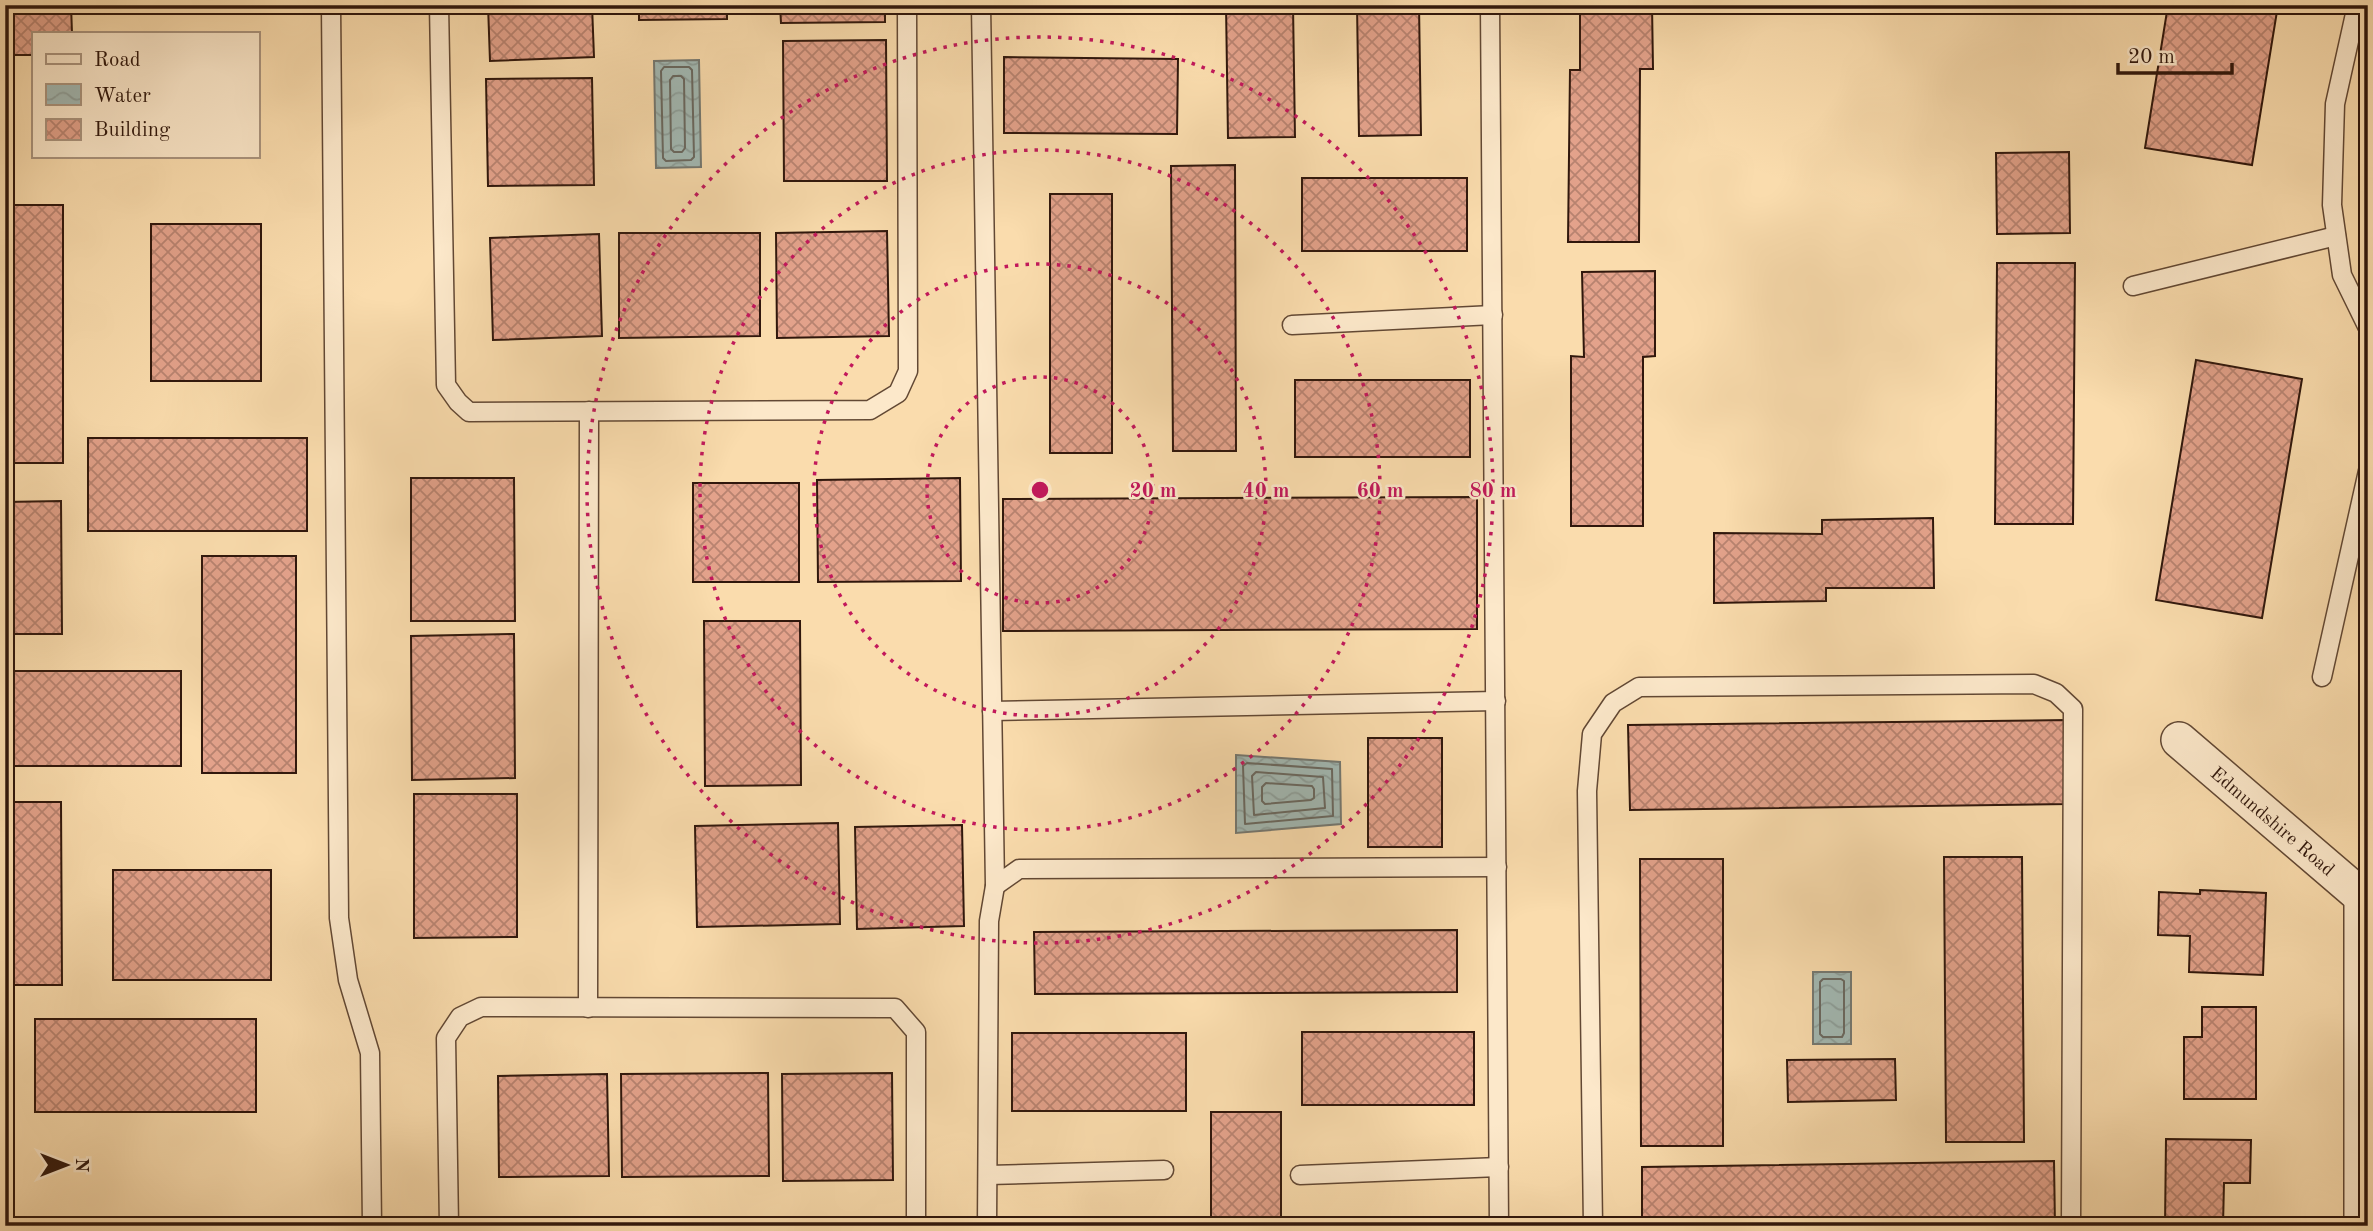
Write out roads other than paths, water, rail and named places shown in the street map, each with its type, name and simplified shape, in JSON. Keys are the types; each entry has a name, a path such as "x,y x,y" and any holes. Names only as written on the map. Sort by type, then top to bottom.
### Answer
{"street":[{"name":"Edmundshire Road","path":"2179,740 2365,900"},
{"path":"2362,1226 2365,900"}],"lane":[{"path":"331,5 339,918 348,980 370,1053 372,1226"},
{"path":"439,5 446,385 458,402 470,412 870,410 898,393 908,371 907,5"},
{"path":"981,5 995,886 989,921 987,1226"},
{"path":"1490,5 1499,1226"},
{"path":"2357,5 2335,104 2332,205 2342,275 2368,328"},
{"path":"2133,286 2336,236"},
{"path":"1292,325 1493,315"},
{"path":"588,1008 589,411"},
{"path":"2322,677 2368,471"},
{"path":"1593,1226 1587,791 1592,734 1613,703 1639,687 2034,684 2056,693 2073,709 2071,1226"},
{"path":"992,711 1496,701"},
{"path":"995,886 1020,869 1497,867"},
{"path":"449,1226 446,1038 460,1017 481,1007 895,1008 916,1032 916,1226"},
{"path":"1300,1175 1499,1167"},
{"path":"988,1175 1164,1170"}],"water":[{"path":"699,60 701,167 656,168 654,61"},
{"path":"1236,755 1340,762 1341,824 1236,833"},
{"path":"1813,972 1851,972 1851,1044 1813,1044"}]}
